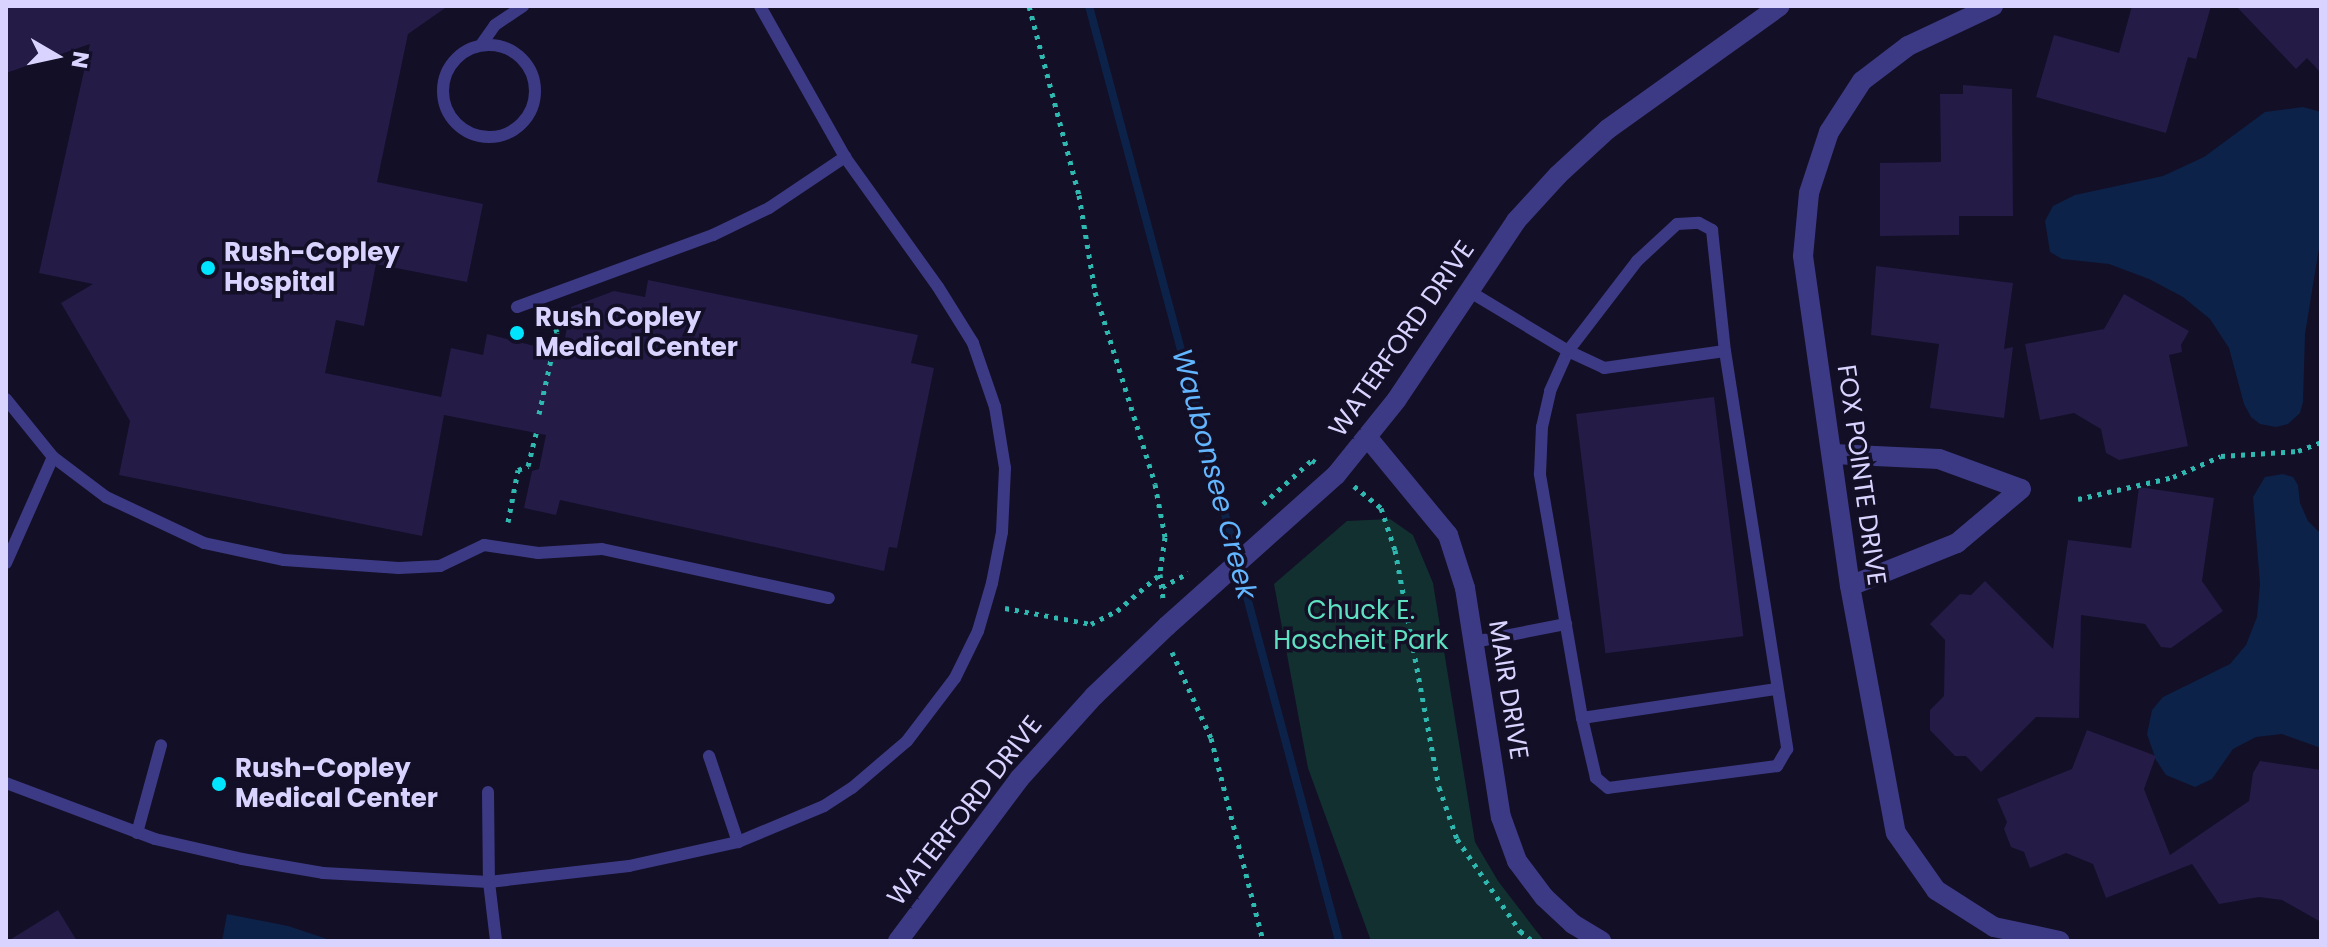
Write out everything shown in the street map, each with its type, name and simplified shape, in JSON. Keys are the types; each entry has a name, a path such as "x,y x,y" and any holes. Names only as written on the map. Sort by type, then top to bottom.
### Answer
{"street":[{"name":"WATERFORD DRIVE","path":"898,941 1019,779 1094,696 1193,602 1314,496 1368,438 1516,221 1568,166 1653,95 1780,6"},
{"name":"FOX POINTE DRIVE","path":"1993,6 1908,46 1862,81 1829,132 1809,193 1803,256 1850,586 1896,833 1936,890 1994,927 2060,941"},
{"name":"MAIR DRIVE","path":"1368,438 1448,535 1465,588 1501,817 1517,861 1544,897 1573,924 1601,941"},
{"path":"1833,454 1939,459 2021,489 1957,543 1850,586"}],"lane":[{"path":"481,45 511,50 523,60 534,86 528,115 506,134 491,137 462,128 445,104 443,88 455,60 481,45 495,25 523,6"},
{"path":"6,783 137,833 242,859 323,873 489,882 629,866 738,842 787,825 852,788 907,741 955,678 978,631 1002,532 1005,468 995,407 973,343 938,287 845,157 760,6"},
{"path":"517,307 713,235 769,208 845,157"},
{"path":"1699,223 1712,230 1725,351 1787,749 1777,766 1608,788 1596,778 1582,718 1540,474 1542,427 1550,391 1568,351 1637,261 1677,224 1699,223"},
{"path":"1467,290 1568,351 1604,368 1725,351"},
{"path":"6,399 53,457 106,497 204,543 284,560 337,565 440,566 484,545 538,553 602,549 829,598"},
{"path":"6,563 53,457"},
{"path":"1474,642 1566,624"},
{"path":"1582,718 1777,689"},
{"path":"137,833 161,745"},
{"path":"709,756 738,842"},
{"path":"488,792 489,882 496,941"}],"path":[{"path":"1029,6 1079,195 1095,292 1155,484 1165,537 1160,574 1163,599"},
{"path":"539,414 557,332 543,298"},
{"path":"508,522 518,470 528,466 536,433"},
{"path":"2078,499 2173,477 2221,456 2298,451 2321,442"},
{"path":"1368,495 1381,508 1395,550 1439,787 1457,839 1520,931 1533,941"},
{"path":"1162,588 1187,573"},
{"path":"1005,608 1080,624 1101,622 1160,574"},
{"path":"1173,655 1211,738 1263,941"}],"green space":[{"name":"Chuck E. Hoscheit Park","path":"1390,519 1413,535 1433,583 1475,842 1498,881 1544,941 1371,941 1308,768 1274,584 1347,521"}],"water":[{"path":"2303,107 2321,112 2321,236 2305,334 2303,402 2300,413 2288,424 2276,427 2260,424 2251,417 2244,404 2229,348 2210,319 2183,297 2149,279 2109,264 2062,259 2050,252 2045,221 2053,206 2075,195 2163,176 2204,157 2265,112"},
{"path":"2283,474 2293,477 2308,521 2321,534 2321,748 2282,734 2256,737 2233,749 2212,779 2195,787 2166,775 2156,760 2147,734 2152,710 2163,697 2230,664 2246,645 2257,617 2260,584 2253,497 2265,477"},
{"path":"227,914 288,926 333,941 222,941"}],"building":[{"name":"Rush-Copley Hospital","path":"6,6 448,6 408,34 377,182 483,204 467,282 376,264 364,326 336,320 325,373 441,397 451,348 483,355 487,334 562,353 571,307 614,291 645,297 648,280 918,335 911,363 934,368 897,548 889,547 884,571 560,500 556,515 524,508 532,471 539,469 546,435 444,415 422,536 119,475 130,421 61,303 93,284 39,273 90,44 6,73"},
{"path":"2132,6 2211,6 2196,59 2188,57 2166,133 2036,97 2054,35 2119,53"},
{"path":"2236,6 2321,6 2321,73 2307,58 2296,69"},
{"path":"1963,85 2012,89 2013,216 1959,216 1959,235 1880,236 1880,163 1941,162 1940,94 1963,94"},
{"path":"1876,266 2013,283 2004,349 2013,347 2004,418 1930,408 1939,344 1871,335"},
{"path":"2124,294 2189,331 2181,345 2182,352 2169,355 2188,446 2119,460 2106,453 2101,429 2074,413 2040,420 2025,344 2104,329"},
{"path":"1714,397 1743,636 1605,653 1576,414"},
{"path":"2139,487 2214,498 2202,581 2223,611 2171,648 2161,647 2145,624 2081,615 2079,718 2036,717 1981,772 1966,756 1955,756 1930,730 1930,710 1944,696 1945,640 1930,624 1960,594 1971,595 1985,581 2053,649 2068,540 2131,548"},
{"path":"2087,730 2156,756 2144,789 2170,855 2249,801 2253,773 2260,761 2321,770 2321,922 2282,900 2259,897 2219,904 2192,864 2106,898 2093,864 2066,853 2030,868 2024,852 2011,847 2004,829 2007,822 1997,799 2072,769"},
{"path":"58,910 77,941 8,941"}],"waterway":[{"name":"Waubonsee Creek","path":"1089,6 1339,941"}],"place":[{"name":"Rush-Copley Hospital","path":"208,268"},
{"name":"Rush Copley Medical Center","path":"517,333"},
{"name":"Rush-Copley Medical Center","path":"219,784"}]}
